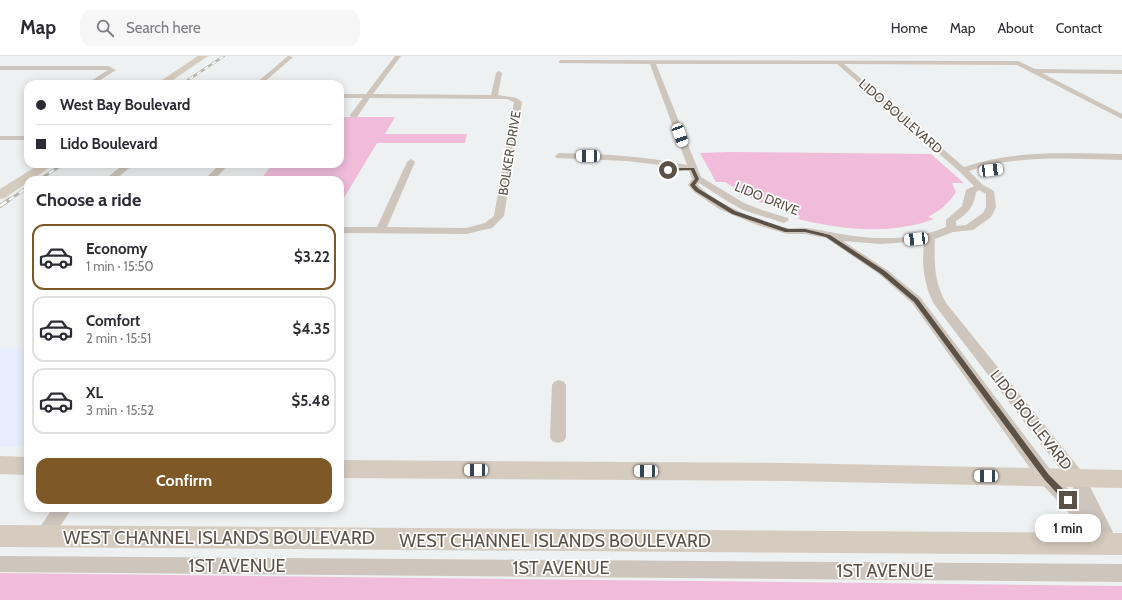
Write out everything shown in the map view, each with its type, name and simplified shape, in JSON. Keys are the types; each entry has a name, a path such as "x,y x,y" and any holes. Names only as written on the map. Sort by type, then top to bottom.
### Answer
{"main road":[{"path":"167,80 204,56"},
{"path":"178,80 215,56"},
{"path":"0,185 28,168"},
{"path":"29,176 42,168"},
{"path":"0,195 24,180"},
{"path":"0,465 24,466"},
{"path":"344,469 764,472 1122,479"},
{"name":"WEST CHANNEL ISLANDS BOULEVARD","path":"0,536 1116,544"}],"street":[{"path":"354,115 398,56"},
{"name":"LIDO BOULEVARD","path":"828,236 849,240 881,241 930,237 951,229 969,228 986,215 991,207 991,193 980,187 963,170 832,56"},
{"path":"1000,56 1016,62 1122,117"},
{"path":"263,80 290,57"},
{"path":"561,62 651,59 838,62 1016,62"},
{"name":"LIDO DRIVE","path":"651,59 697,179 693,185 697,190 734,212 787,231 805,231 828,236"},
{"path":"0,68 108,68 113,70 96,80"},
{"path":"0,74 14,68"},
{"path":"1034,71 1122,72"},
{"path":"494,96 499,74"},
{"name":"BOLKER DRIVE","path":"344,96 494,96 510,97 518,102 499,216 496,220 484,228 466,231 344,230"},
{"path":"0,138 24,138"},
{"path":"963,170 977,164 1017,158 1122,157"},
{"path":"559,159 611,163 668,170 693,169"},
{"path":"380,231 411,162"},
{"path":"963,170 991,170 1040,164 1122,164"},
{"path":"114,176 124,168"},
{"path":"213,176 221,168"},
{"path":"951,229 951,220 964,211 970,202 971,190 980,187"},
{"name":"LIDO BOULEVARD","path":"828,236 883,272 916,300 1046,477 1116,544"},
{"name":"LIDO BOULEVARD","path":"930,237 928,277 940,304 1077,478 1116,544"},
{"path":"558,438 559,385"},
{"path":"42,537 59,512"},
{"name":"1ST AVENUE","path":"0,564 1122,573"}],"shaded area":[{"path":"344,117 395,117 385,134 467,134 465,143 377,143 344,198 344,176 263,176 270,168 344,168"},
{"path":"700,153 931,154 964,183 952,183 956,192 944,206 928,217 934,219 918,224 884,229 832,226 798,219 800,216 754,200 725,182 716,182"},
{"path":"0,348 24,349 24,447 0,447"},
{"path":"0,573 1122,586 1122,600 0,600"}],"railway":[{"path":"188,80 224,56"},
{"path":"45,176 57,168"},
{"path":"9,200 24,190"},
{"path":"0,206 10,199"}],"route":[{"path":"668,170 693,169 697,179 693,185 697,190 722,207 749,219 787,231 805,231 828,236 883,272 903,288 916,300 1046,477 1068,500"}]}
